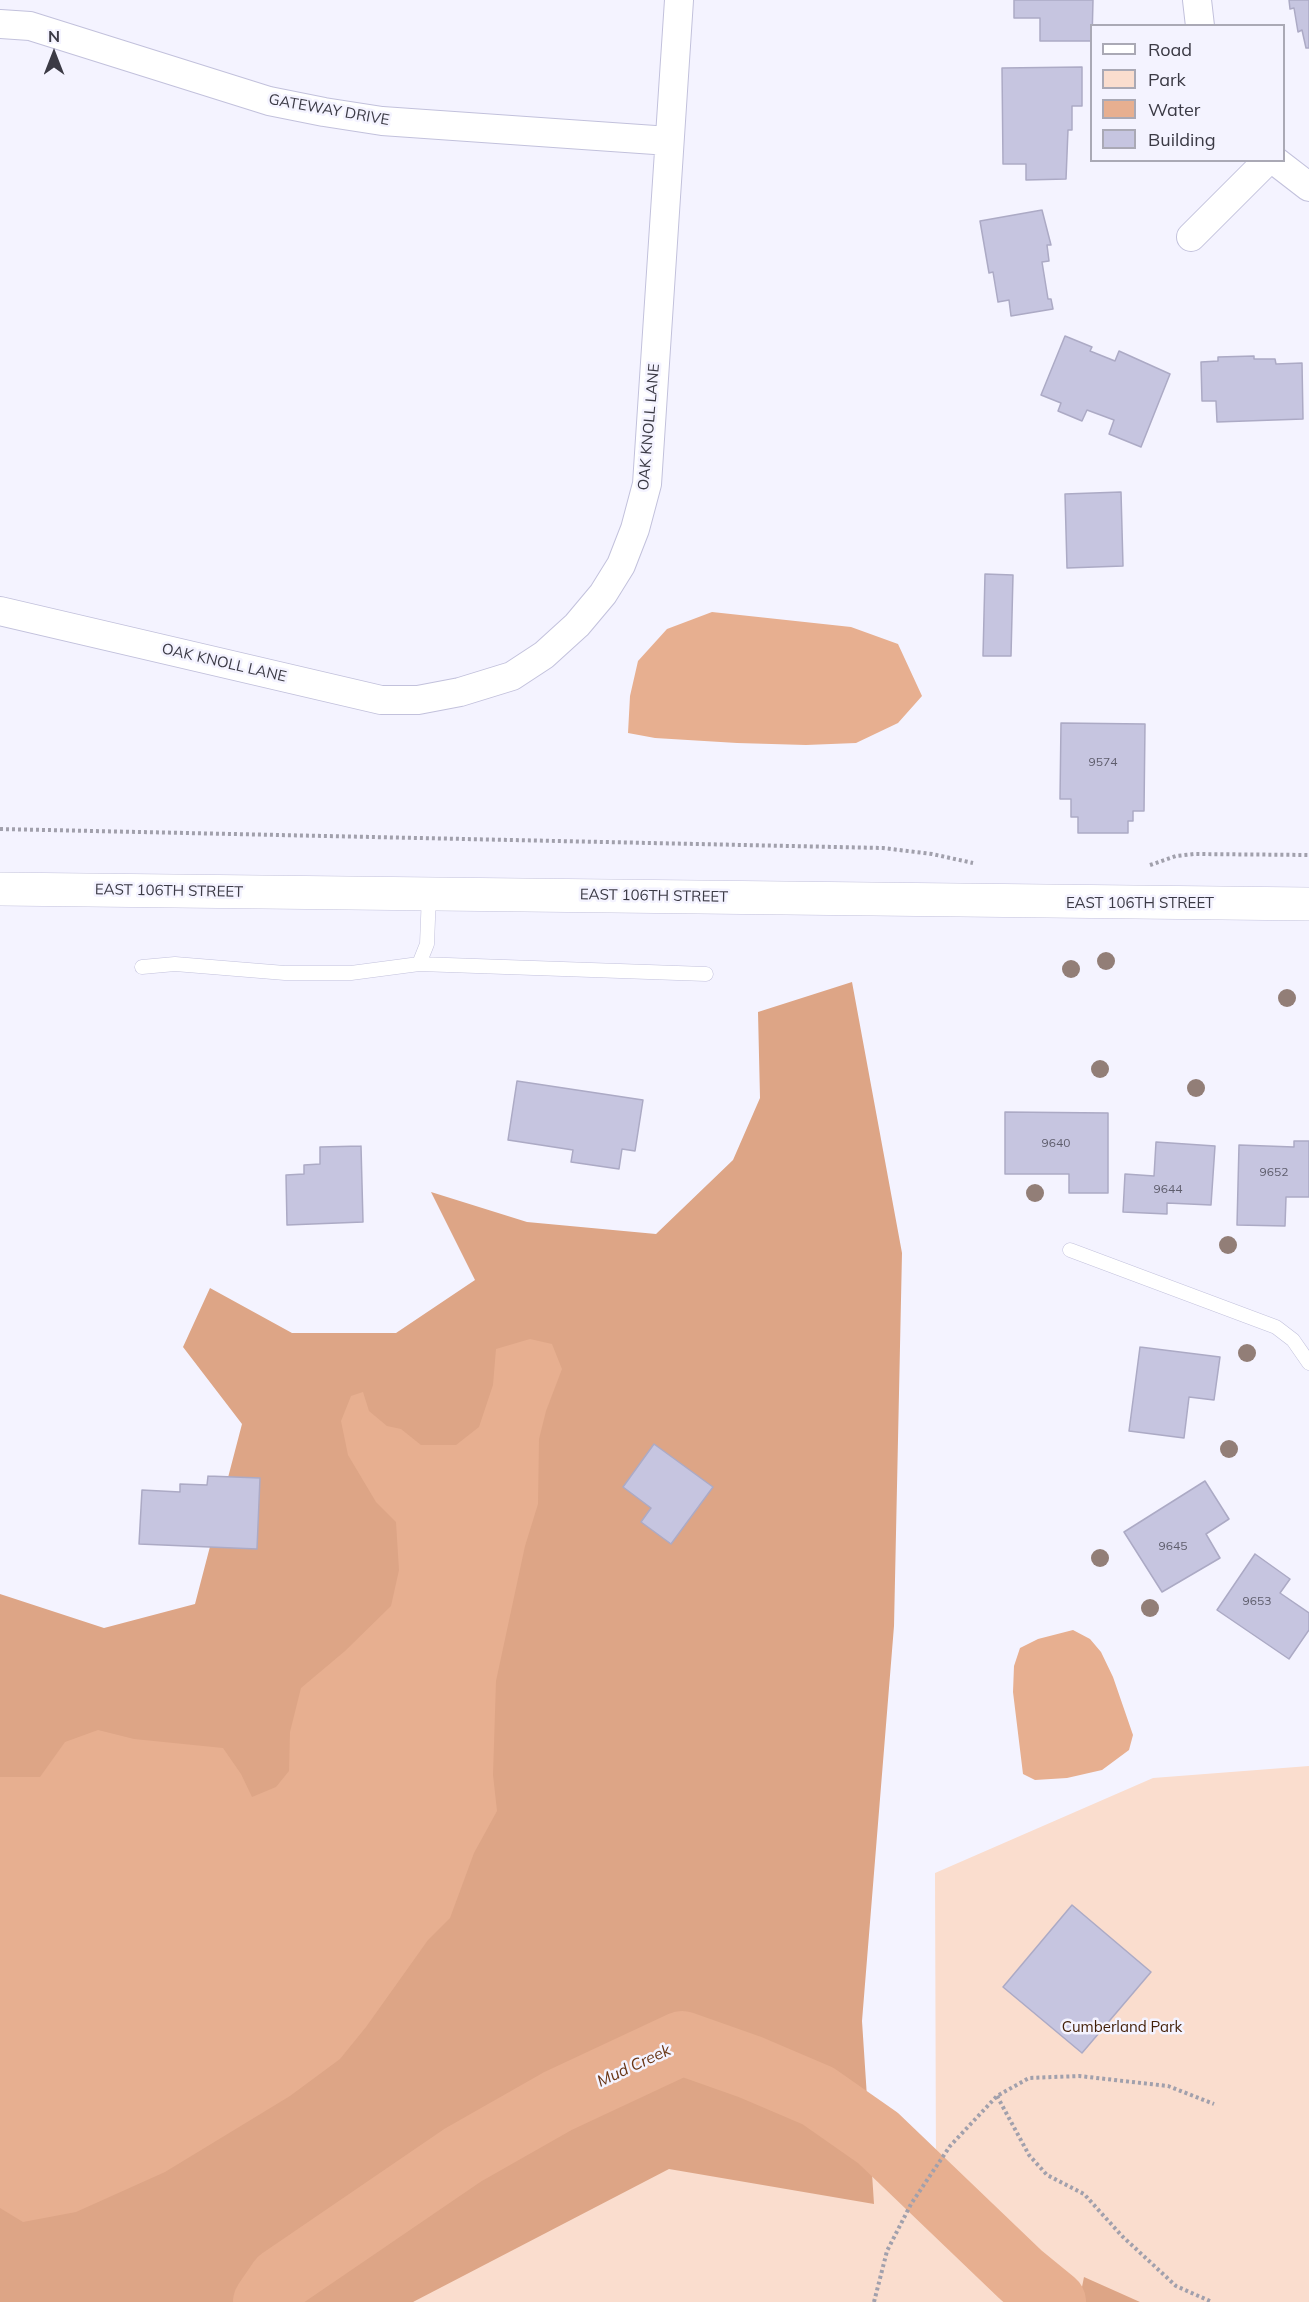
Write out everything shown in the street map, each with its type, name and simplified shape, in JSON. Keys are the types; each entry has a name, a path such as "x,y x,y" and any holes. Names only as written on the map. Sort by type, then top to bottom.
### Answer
{"main road":[{"name":"EAST 106TH STREET","path":"0,888 1309,904"}],"street":[{"name":"OAK KNOLL LANE","path":"0,611 381,700 418,700 460,692 512,675 544,654 577,624 603,594 621,564 636,529 644,495 679,0"},
{"path":"1197,0 1200,24"},
{"name":"GATEWAY DRIVE","path":"0,24 30,26 269,101 324,112 382,121 669,141"},
{"path":"1191,237 1266,162"},
{"path":"1277,162 1309,187"}],"lane":[{"path":"419,964 427,944 429,894"},
{"path":"142,967 174,964 285,973 351,973 419,964 706,974"},
{"path":"1070,1250 1276,1327 1293,1340 1309,1363"}],"path":[{"path":"0,829 883,848 933,854 981,865"},
{"path":"1147,866 1176,856 1194,854 1309,855"},
{"path":"874,2302 887,2251 911,2205 950,2146 997,2096 1029,2078 1079,2076 1168,2086 1214,2104"},
{"path":"997,2096 1029,2155 1047,2175 1083,2194 1122,2236 1176,2286 1212,2302"}],"green space":[{"name":"Cumberland Park","path":"1309,1766 1309,2302 308,2302 691,2068 936,2173 935,1873 1153,1778"}],"shaded area":[{"path":"852,982 902,1253 894,1626 862,2021 874,2204 669,2169 413,2302 0,2302 0,1594 104,1628 195,1604 242,1424 183,1347 210,1288 292,1333 396,1333 475,1280 431,1192 527,1222 656,1234 733,1160 760,1098 758,1012"},
{"path":"1084,2277 1140,2302 1079,2302"}],"water":[{"path":"712,612 851,627 898,644 922,696 898,723 856,743 806,745 737,743 655,738 628,733 630,696 638,661 667,629"},
{"path":"530,1339 552,1344 562,1369 546,1411 539,1439 538,1504 525,1546 496,1681 493,1775 497,1811 474,1853 450,1918 428,1940 366,2027 340,2059 290,2096 165,2172 76,2212 23,2222 0,2208 0,1777 40,1777 65,1742 98,1730 134,1739 223,1748 241,1774 252,1797 276,1787 289,1771 290,1732 301,1688 345,1651 391,1606 399,1570 396,1522 376,1502 348,1455 341,1421 351,1396 363,1392 369,1411 387,1426 401,1429 421,1445 456,1445 479,1427 493,1385 496,1349"},
{"path":"1073,1630 1090,1639 1101,1652 1113,1677 1133,1735 1129,1750 1102,1770 1067,1778 1035,1780 1023,1774 1013,1692 1014,1666 1020,1648 1038,1639"}],"building":[{"path":"1014,0 1093,0 1090,41 1040,41 1040,18 1014,18"},
{"path":"1289,0 1309,0 1309,48 1306,48 1302,30 1298,32 1294,8 1290,9"},
{"path":"1082,67 1082,106 1072,106 1072,130 1068,130 1066,179 1026,180 1026,164 1003,164 1002,68"},
{"path":"1042,210 1051,245 1047,245 1049,261 1042,262 1048,299 1051,299 1053,309 1011,316 1009,300 998,302 993,272 989,273 980,221"},
{"path":"1065,336 1092,347 1090,351 1115,361 1119,351 1170,374 1141,447 1109,434 1114,420 1087,410 1082,421 1058,411 1061,403 1041,395"},
{"path":"1254,356 1254,359 1275,359 1276,364 1302,363 1303,419 1217,422 1216,401 1202,401 1201,362 1218,361 1218,357"},
{"path":"1121,492 1123,566 1067,568 1065,494"},
{"path":"985,574 1013,575 1011,656 983,656"},
{"path":"1061,723 1145,724 1144,811 1133,811 1133,821 1128,821 1128,833 1078,833 1078,817 1071,817 1071,799 1060,799"},
{"path":"517,1081 643,1100 635,1151 622,1149 619,1169 571,1162 573,1150 508,1140"},
{"path":"1005,1112 1108,1113 1108,1193 1069,1193 1069,1174 1005,1174"},
{"path":"1294,1141 1309,1141 1309,1197 1286,1197 1285,1226 1237,1225 1239,1145 1294,1147"},
{"path":"1156,1142 1215,1146 1211,1205 1167,1203 1167,1214 1123,1212 1125,1174 1154,1176"},
{"path":"361,1146 363,1222 287,1225 286,1175 304,1174 304,1165 320,1164 320,1147"},
{"path":"1140,1347 1220,1357 1214,1400 1189,1397 1184,1438 1129,1431"},
{"path":"654,1444 713,1487 671,1544 641,1522 651,1508 623,1487"},
{"path":"208,1476 260,1478 257,1549 139,1544 142,1490 180,1492 180,1484 207,1485"},
{"path":"1205,1481 1229,1519 1206,1534 1220,1558 1162,1592 1124,1532"},
{"path":"1255,1554 1290,1579 1280,1593 1309,1613 1309,1630 1289,1659 1217,1610"},
{"path":"1072,1905 1151,1972 1082,2053 1003,1987"}],"waterway":[{"name":"Mud Creek","path":"265,2302 280,2280 463,2155 558,2101 682,2043 750,2067 818,2096 878,2138 1021,2275 1054,2302"}]}
